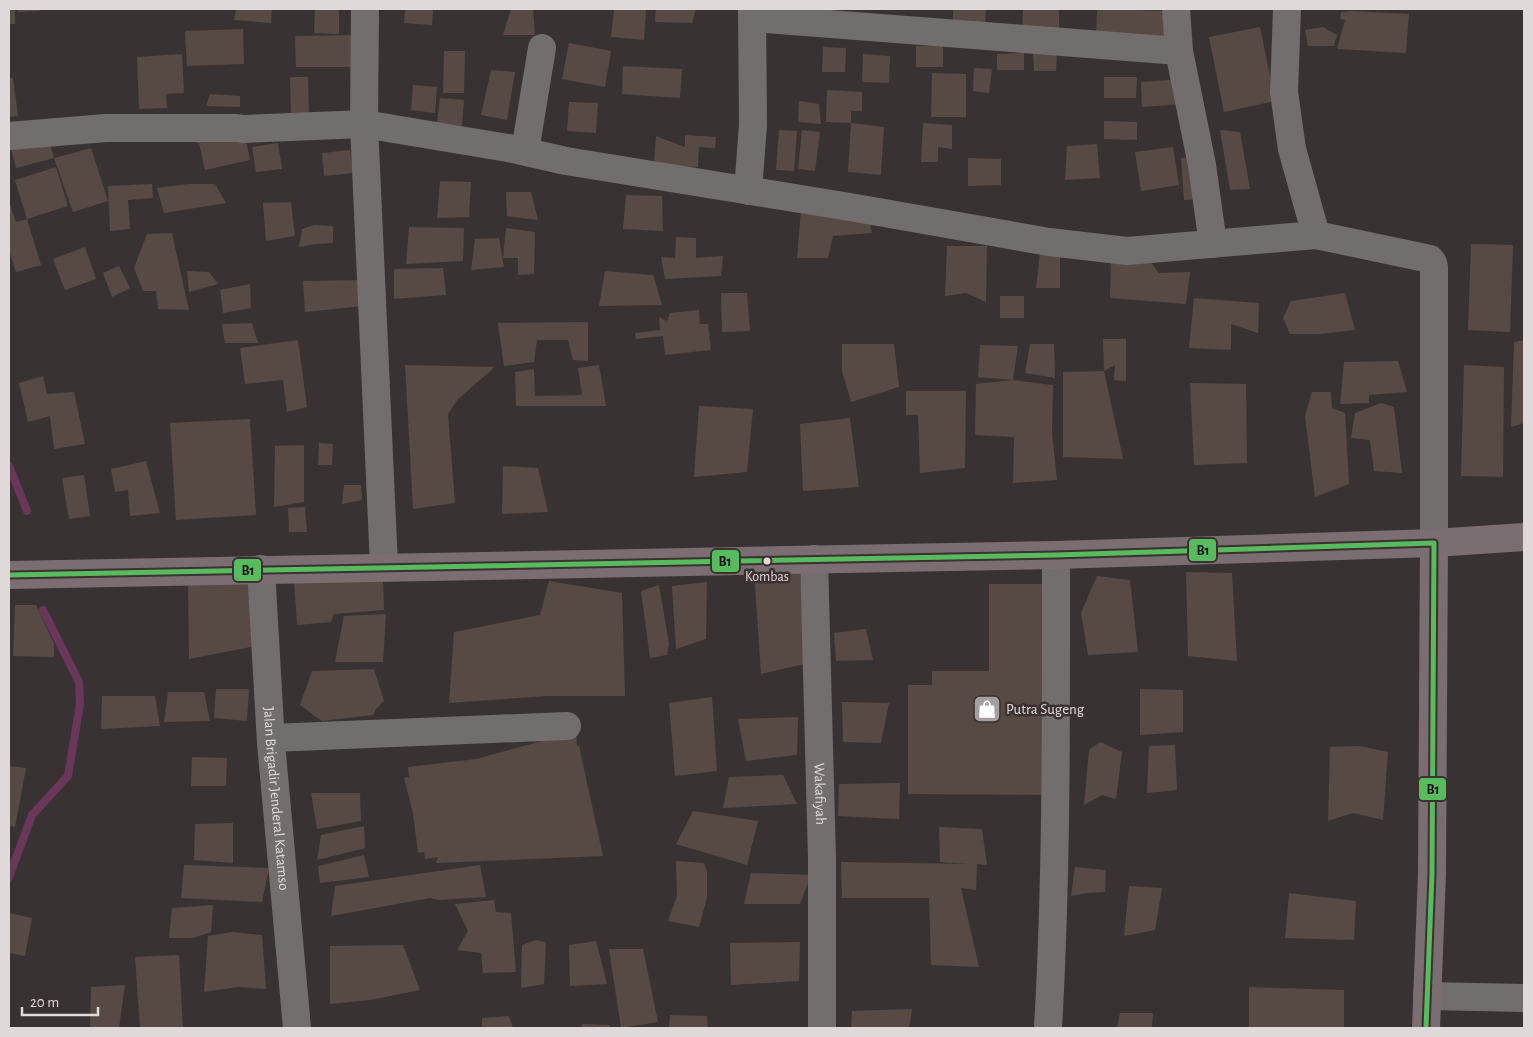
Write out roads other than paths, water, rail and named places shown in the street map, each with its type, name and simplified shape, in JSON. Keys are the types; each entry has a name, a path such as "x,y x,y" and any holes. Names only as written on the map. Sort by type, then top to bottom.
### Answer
{"main road":[{"path":"9,575 384,566 1056,555 1434,543 1524,537"},
{"path":"1426,1028 1432,874 1434,543"}],"street":[{"path":"365,9 364,124 384,566"},
{"path":"1176,9 1179,51 1202,165 1213,244"},
{"path":"1287,9 1284,92 1292,148 1316,235"},
{"path":"748,192 753,125 752,13 1179,51"},
{"path":"525,152 542,48"},
{"path":"9,136 106,128 244,129 364,124 525,152 566,162 850,207 1049,242 1128,251 1316,235 1430,259 1433,262 1434,543"},
{"path":"1048,1028 1051,980 1054,821 1056,555"},
{"name":"Wakafiyah","path":"814,559 822,859 822,1028"},
{"name":"Jalan Brigadir Jenderal Katamso","path":"261,569 271,738 297,1028"},
{"path":"271,738 567,726"},
{"path":"1427,996 1524,998"}],"waterway":[{"path":"9,466 27,511"},
{"path":"9,877 32,815 68,776 80,704 79,682 43,610"}],"place":[{"name":"Kombas","path":"767,561"},
{"name":"Putra Sugeng","path":"987,709"}]}
